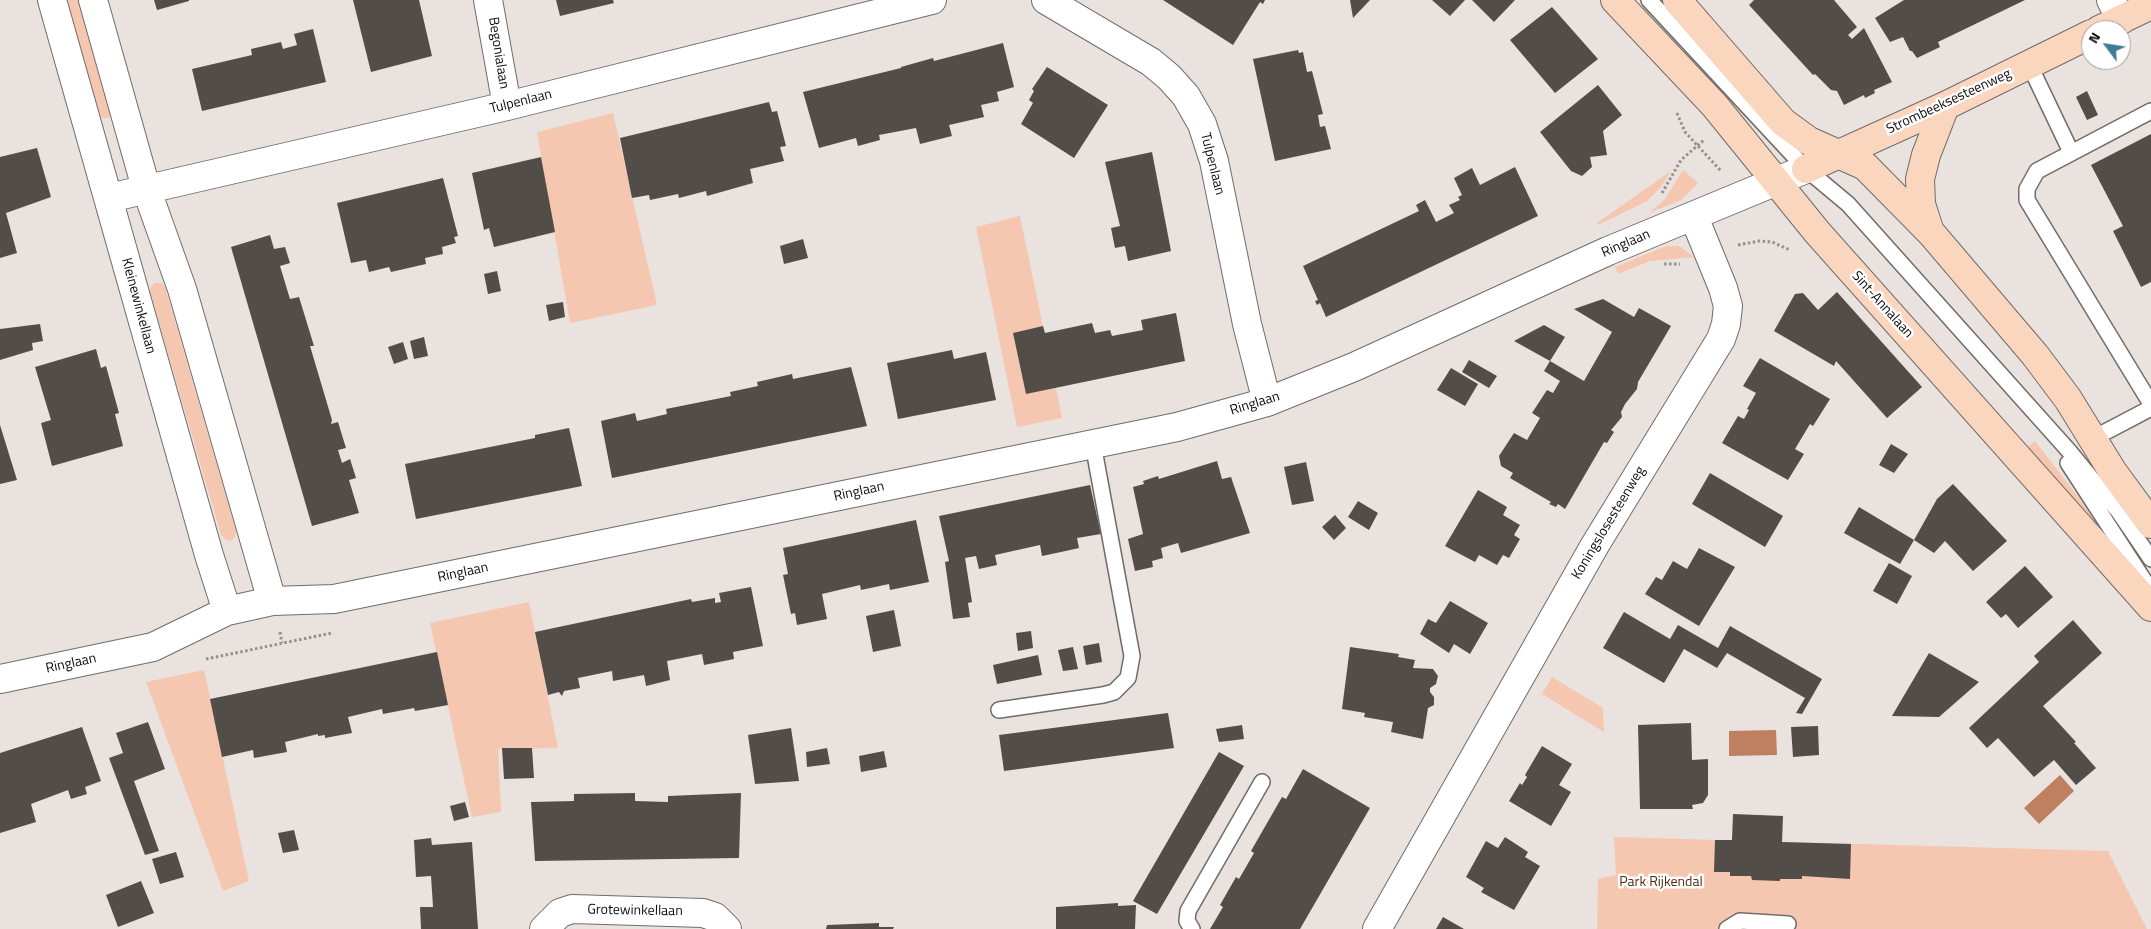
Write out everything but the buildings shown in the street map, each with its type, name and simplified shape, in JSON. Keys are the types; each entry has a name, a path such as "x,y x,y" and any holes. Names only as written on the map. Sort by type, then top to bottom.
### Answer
{"main road":[{"name":"Sint-Annalaan","path":"1615,0 1726,120 1827,244 2151,606"},
{"path":"1679,4 1784,122 1808,141 1840,153 1871,172 1932,234 2035,355 2068,399 2092,439 2151,524"},
{"path":"2110,16 2151,5"},
{"name":"Strombeeksesteenweg","path":"1806,169 1945,106 2081,39"},
{"path":"1932,234 1924,218 1921,204 1920,179 1926,155 1945,106"}],"street":[{"name":"Kleinewinkellaan","path":"52,0 201,527 227,610"},
{"path":"93,0 146,188 182,289 272,601"},
{"name":"Begonialaan","path":"488,0 507,106"},
{"name":"Tulpenlaan","path":"109,198 507,106 932,0"},
{"name":"Tulpenlaan","path":"1046,0 1151,62 1169,77 1186,96 1202,124 1214,161 1266,402"},
{"path":"1694,217 1806,169"},
{"name":"Ringlaan","path":"0,679 153,647 227,610 272,601 334,599 1093,444 1177,426 1266,402 1354,367 1608,251 1694,217"},
{"name":"Koningslosesteenweg","path":"1376,929 1595,545 1721,339 1726,324 1728,306 1723,288 1694,217"},
{"name":"Grotewinkellaan","path":"544,929 560,913 572,909 703,913 715,917 727,929"}],"lane":[{"path":"1649,0 1806,169 1848,204 2041,422 2069,451 2119,512 2151,559"},
{"path":"2028,64 2071,152"},
{"path":"2092,439 2151,406 2027,200 2027,189 2037,171 2151,111"},
{"path":"2041,422 2151,591"},
{"path":"999,710 1103,695 1114,692 1128,678 1132,656 1093,444"},
{"path":"1192,929 1187,921 1188,911 1262,782"},
{"path":"1727,929 1740,921 1788,924"}],"path":[{"path":"1658,198 1686,155 1726,120"}],"green space":[{"path":"66,0 82,0 113,115 108,118 102,118 99,113"},
{"path":"613,113 657,305 570,323 537,132"},
{"path":"1683,170 1698,183 1681,200 1649,213 1665,199"},
{"path":"1671,171 1661,187 1647,201 1598,225 1597,223"},
{"path":"1020,216 1062,418 1017,427 976,227"},
{"path":"1666,246 1679,246 1694,257 1650,261 1618,274 1615,267"},
{"path":"155,283 162,283 165,287 236,531 235,537 231,541 226,540 221,535 150,292 151,286"},
{"path":"2035,441 2076,494 2121,558 2025,449"},
{"path":"529,602 558,748 498,749 501,812 472,817 430,623"},
{"path":"204,670 249,881 223,891 146,682"},
{"path":"1552,677 1603,708 1604,732 1542,694"},
{"name":"Park Rijkendal","path":"1614,837 2108,851 2147,929 1597,929 1598,879 1616,875"}],"shaded area":[{"path":"1776,730 1777,755 1729,756 1729,731"},
{"path":"2060,775 2074,791 2039,824 2024,808"}]}
